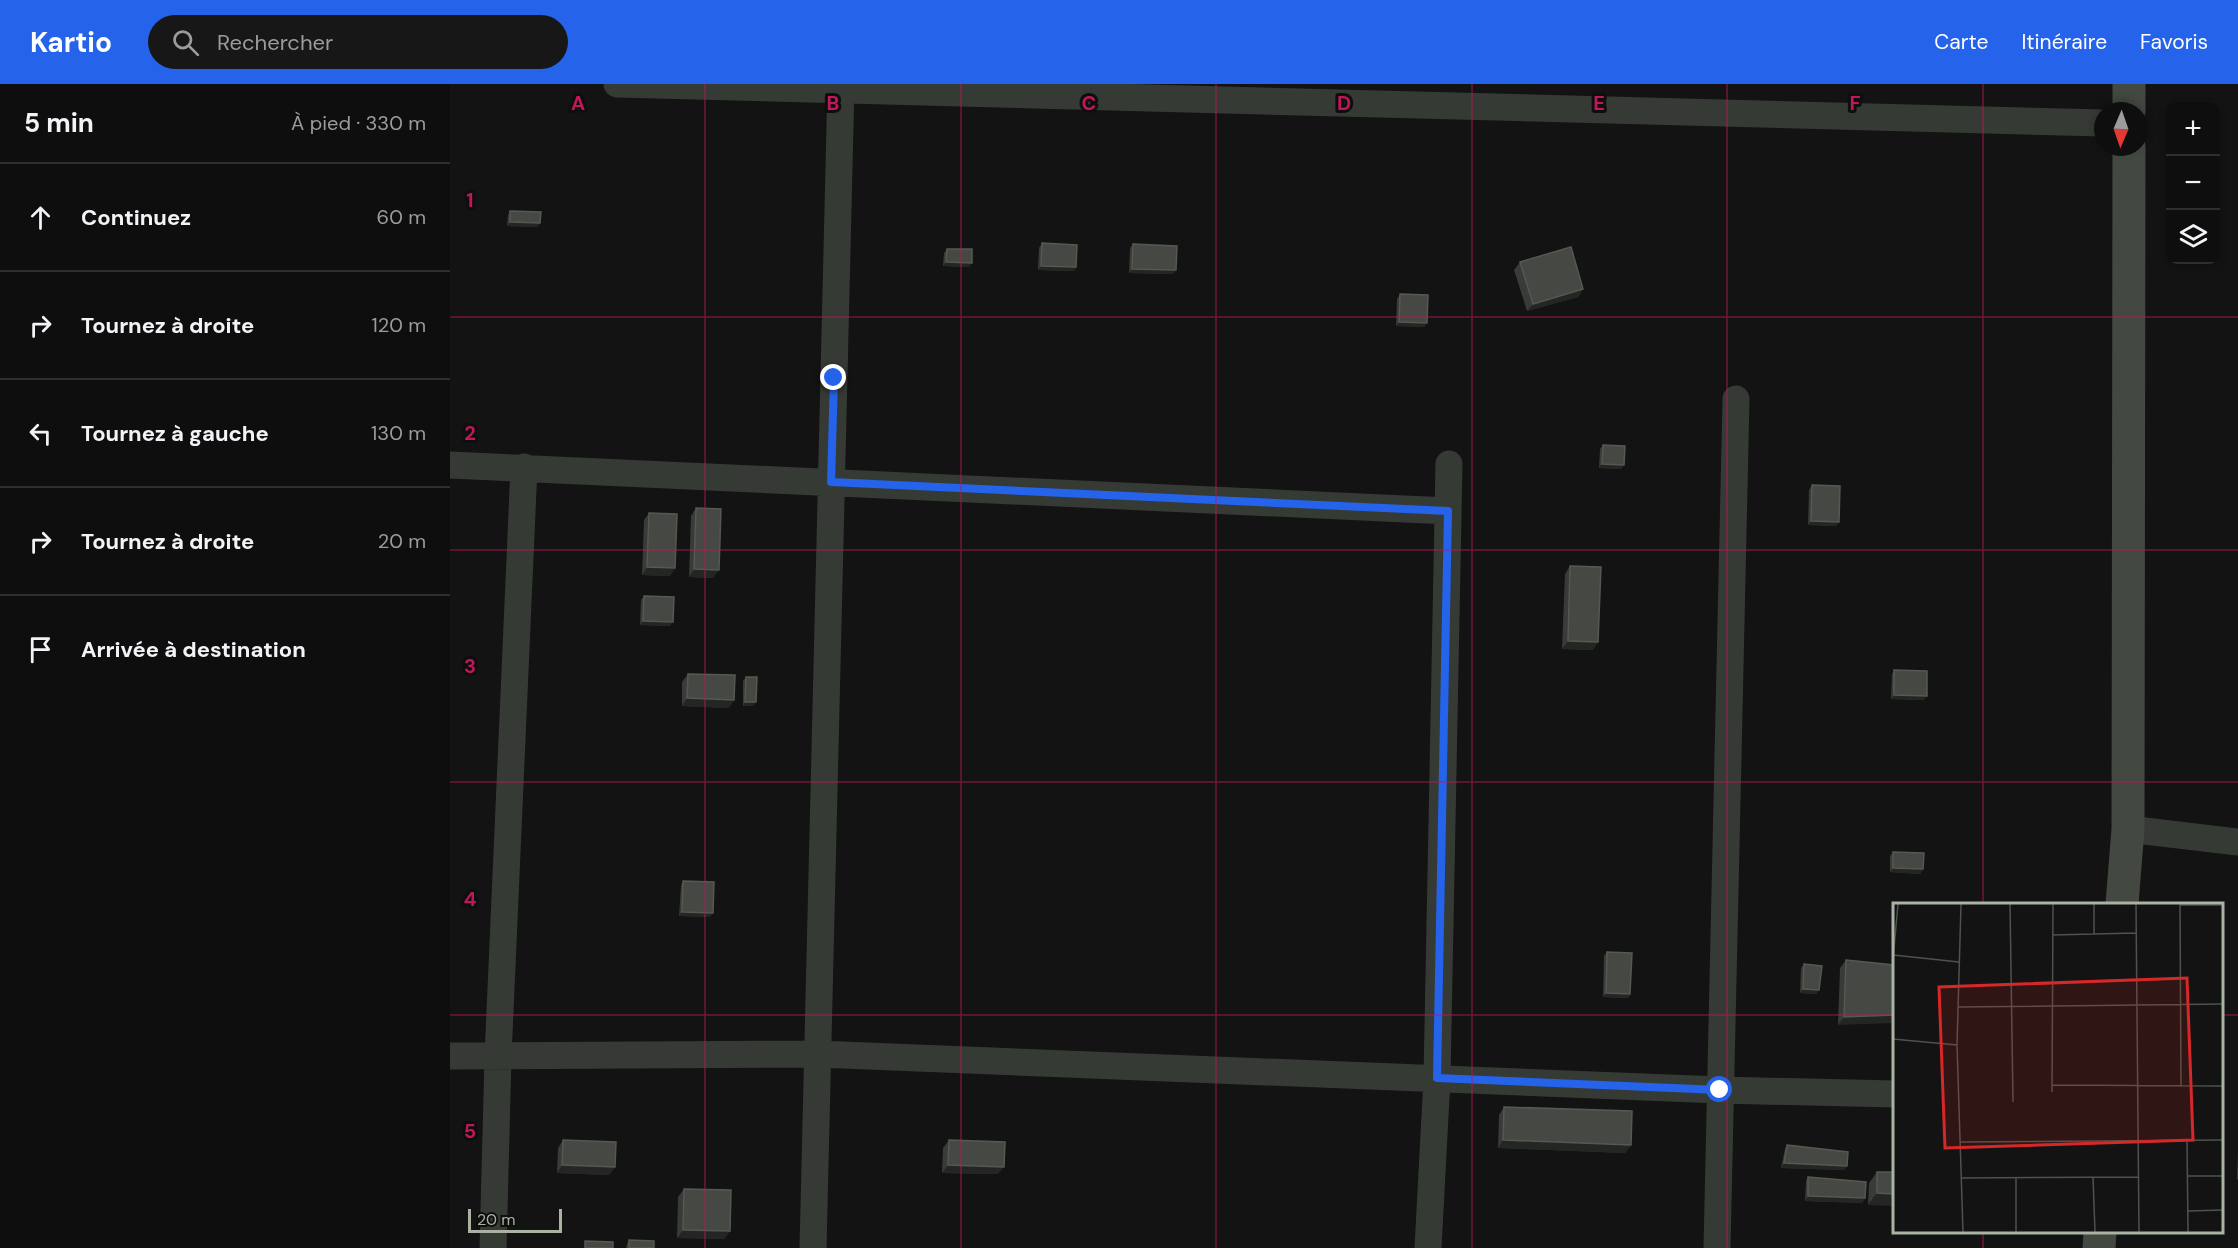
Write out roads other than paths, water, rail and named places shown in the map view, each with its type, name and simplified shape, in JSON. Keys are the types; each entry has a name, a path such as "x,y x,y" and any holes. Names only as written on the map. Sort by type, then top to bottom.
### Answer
{"main road":[{"path":"2129,84 2129,102"},
{"path":"2122,903 2128,829 2129,156"},
{"path":"2099,1248 2100,1233"}],"street":[{"path":"616,84 841,87 2094,123"},
{"path":"813,1248 841,87"},
{"path":"1717,1248 1736,399"},
{"path":"1428,1248 1437,1078 1449,464"},
{"path":"450,465 1448,511"},
{"path":"493,1248 498,1057 524,467"},
{"path":"2128,829 2238,842"},
{"path":"450,1056 817,1054 1720,1090 1893,1094"}]}
